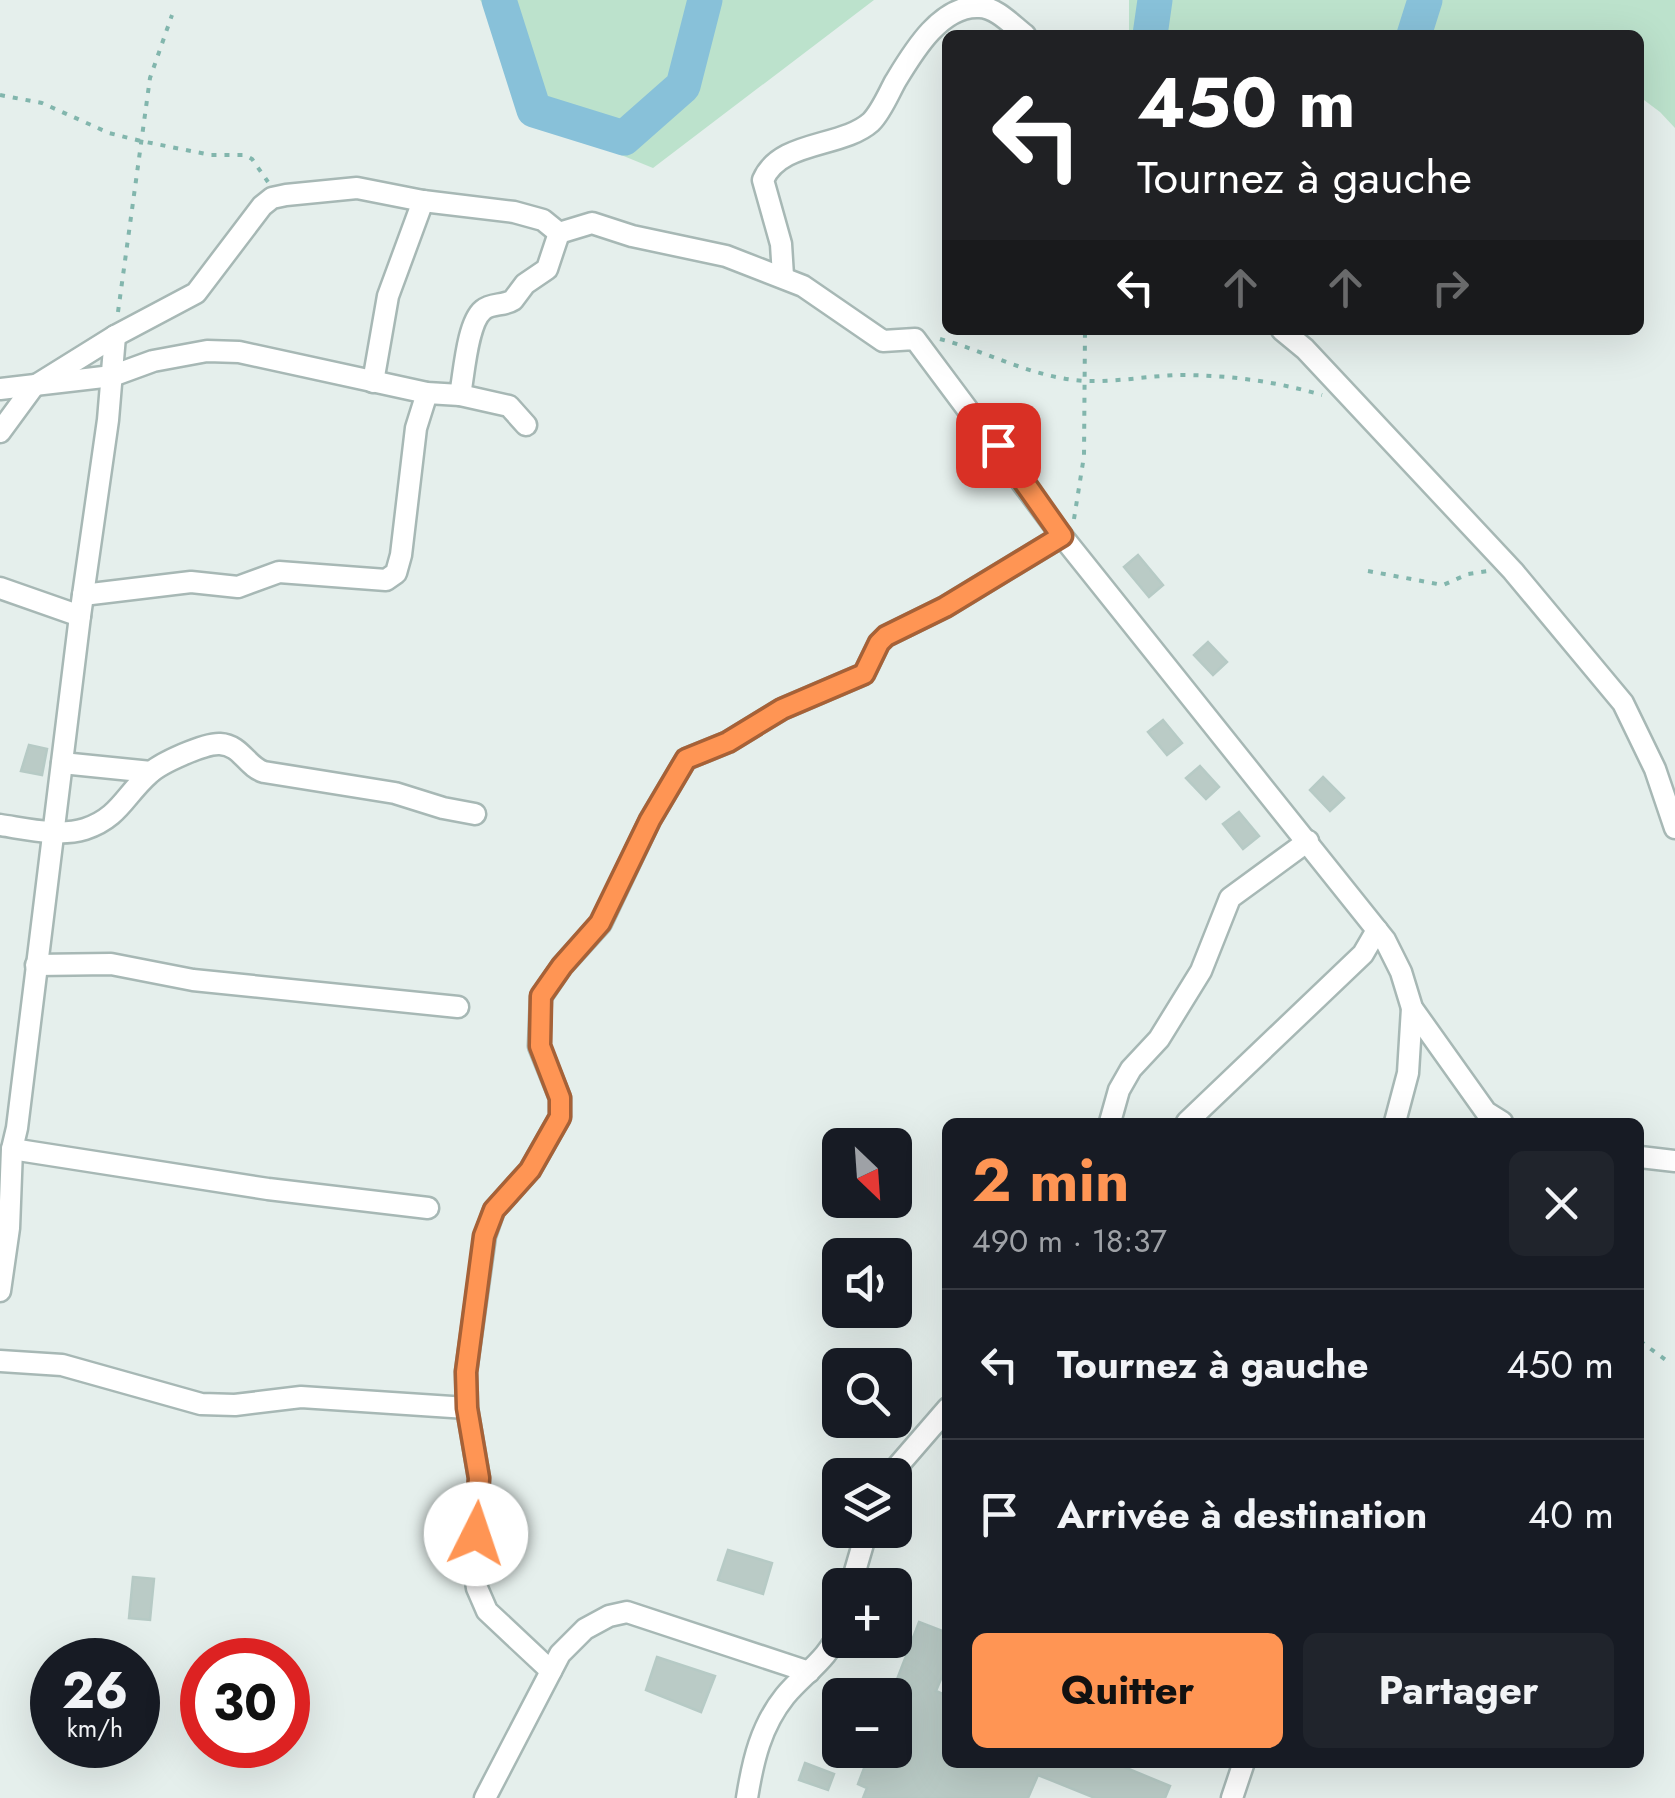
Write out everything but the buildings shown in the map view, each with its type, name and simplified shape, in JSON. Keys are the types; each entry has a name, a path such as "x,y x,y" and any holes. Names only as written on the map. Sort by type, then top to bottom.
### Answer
{"street":[{"path":"782,276 781,244 763,180 767,170 806,148 858,130 872,121 908,60 936,25 954,14 979,6 999,14 1019,30"},
{"path":"0,432 33,387 115,336 196,293 272,198 357,188 514,212 543,220 559,233"},
{"path":"373,382 388,296 424,201"},
{"path":"559,233 592,223 632,236 692,246 782,276 846,313 883,342 916,339 1062,536 1377,930 1401,972 1412,1008 1486,1112 1496,1118"},
{"path":"460,395 470,336 478,317 488,306 513,300 525,284 542,275 559,233"},
{"path":"1288,335 1513,571 1622,703 1655,769 1675,828"},
{"path":"0,1291 9,1228 10,1133 108,420 115,336"},
{"path":"0,389 112,376 153,361 207,351 239,352 427,393 460,395 509,406 526,424"},
{"path":"83,594 191,582 238,587 280,572 386,580 396,572 401,554 416,428 427,393"},
{"path":"551,1671 488,1611 476,1588 473,1562 479,1478 467,1408 466,1372 484,1236 494,1210 530,1170 560,1117 560,1098 540,1046 541,996 600,923 650,820 686,759 728,742 782,709 864,674 886,636 945,607 1062,536"},
{"path":"0,588 80,616"},
{"path":"0,825 53,832 82,830 114,814 151,772 208,744 237,749 256,770 395,792 475,814"},
{"path":"62,764 151,772"},
{"path":"1111,1118 1118,1090 1159,1039 1201,971 1230,898 1308,841"},
{"path":"1191,1118 1363,954 1377,930"},
{"path":"36,965 111,964 193,980 458,1007"},
{"path":"1396,1118 1408,1073 1412,1008"},
{"path":"10,1133 268,1189 428,1208"},
{"path":"1644,1157 1675,1161"},
{"path":"0,1362 62,1365 201,1404 234,1405 301,1397 467,1408"},
{"path":"905,1458 942,1415"},
{"path":"485,1798 560,1654 585,1628 609,1616 628,1612 809,1672"},
{"path":"747,1798 754,1753 768,1724 786,1696 824,1658"},
{"path":"1232,1798 1242,1768"}],"path":[{"path":"115,336 150,78 172,16"},
{"path":"0,94 42,104 108,133 210,155 245,156 252,159 262,177 286,195"},
{"path":"1077,554 1070,544 1084,456 1085,335"},
{"path":"916,339 938,338 1025,370 1084,381 1179,376 1277,382 1364,415"},
{"path":"1368,571 1443,585 1468,574 1513,571"},
{"path":"1644,1344 1667,1362"}],"green space":[{"path":"480,0 874,0 653,168 572,135 516,47"},
{"path":"1129,0 1675,0 1675,128 1644,100 1644,30 1129,30"}],"waterway":[{"path":"499,0 534,110 624,138 683,86 705,0"},
{"path":"1151,30 1155,0"},
{"path":"1416,30 1425,0"}],"route":[{"path":"476,1534 479,1478 467,1408 466,1372 484,1236 494,1210 530,1170 560,1117 560,1098 540,1046 541,996 600,923 650,820 686,759 728,742 782,709 864,674 886,636 945,607 1062,536 998,445"}]}
